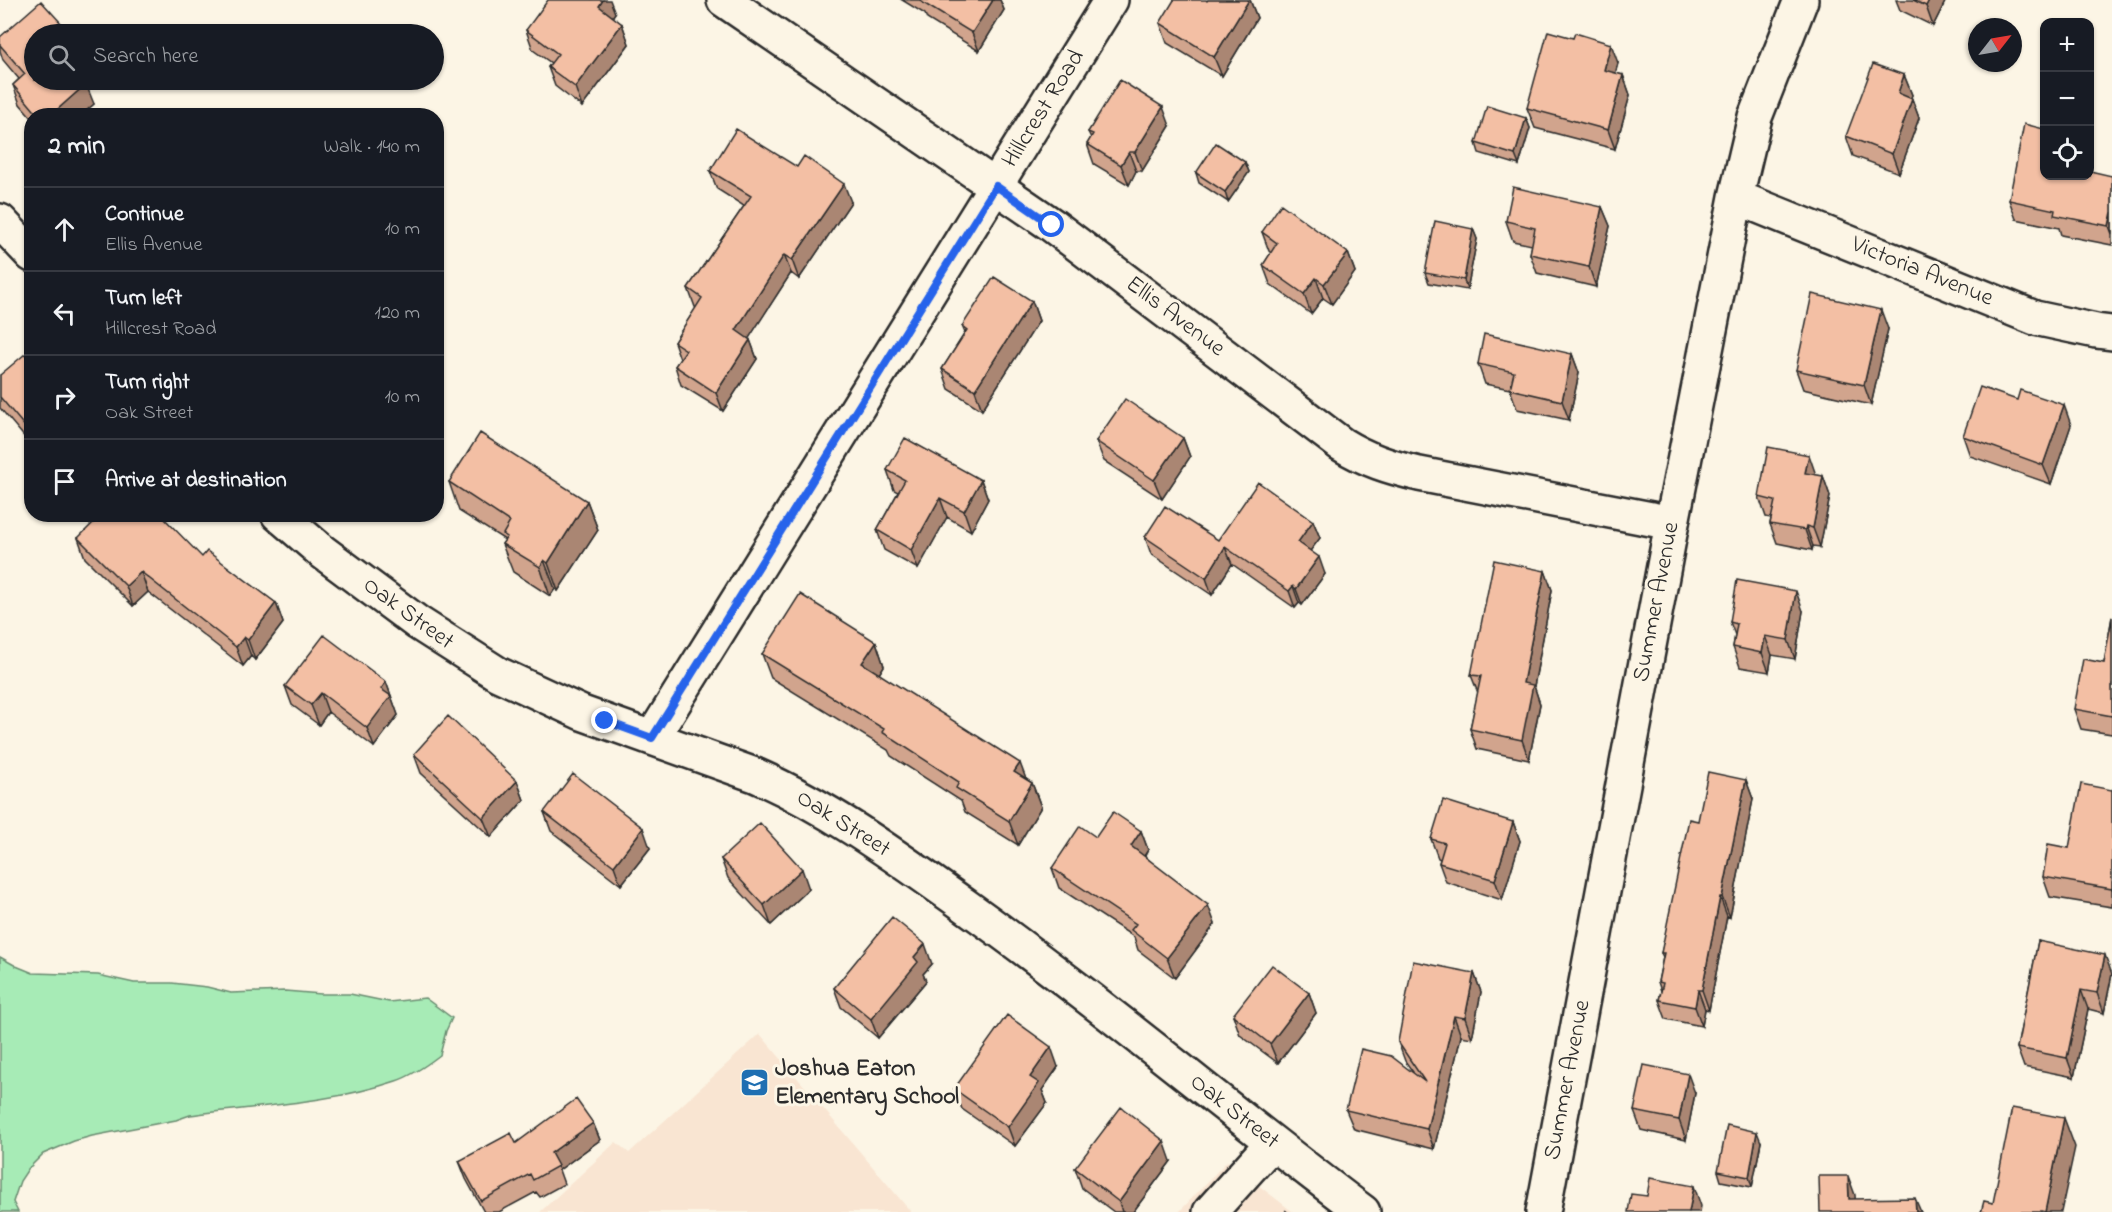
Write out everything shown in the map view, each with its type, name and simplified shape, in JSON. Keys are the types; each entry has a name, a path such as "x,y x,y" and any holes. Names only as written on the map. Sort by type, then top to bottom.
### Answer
{"street":[{"name":"Ellis Avenue","path":"724,0 996,186 1104,263 1341,444 1366,459 1419,474 1672,523"},
{"name":"Hillcrest Road","path":"652,738 1111,0"},
{"name":"Summer Avenue","path":"1543,1212 1672,523 1736,197 1755,117 1802,0"},
{"name":"Victoria Avenue","path":"1736,197 2035,318 2112,333"},
{"path":"0,220 24,246"},
{"name":"Oak Street","path":"287,522 320,550 418,623 498,674 582,713 729,764 765,779 839,819 919,873 1072,984 1272,1143 1363,1212"},
{"path":"1210,1212 1272,1143"}],"shaded area":[{"name":"Joshua Eaton Elementary School","path":"760,1034 911,1212 540,1212 616,1142 629,1153"},
{"path":"1227,1161 1293,1212 1179,1212"}],"green space":[{"path":"0,957 33,973 98,975 134,983 172,983 207,987 231,993 285,991 350,994 389,1002 425,998 452,1018 440,1055 414,1073 396,1081 320,1099 190,1115 176,1120 92,1136 43,1154 20,1181 13,1202 18,1212 0,1212"}],"building":[{"path":"548,0 603,0 599,6 622,24 575,87 548,67 558,54 526,30"},
{"path":"921,0 993,0 972,33"},
{"path":"1174,0 1249,0 1214,57 1160,23"},
{"path":"1913,0 1929,0 1926,6"},
{"path":"41,1 62,24 24,24 24,73 0,45 0,37"},
{"path":"1548,31 1573,38 1575,33 1611,44 1604,70 1623,75 1608,130 1527,108"},
{"path":"1873,64 1904,75 1898,93 1912,99 1892,154 1846,136"},
{"path":"24,75 24,90 79,90 59,108 32,108 13,85"},
{"path":"1120,80 1163,107 1135,152 1129,152 1121,165 1087,144 1093,134 1088,132"},
{"path":"1487,106 1526,118 1515,155 1476,143"},
{"path":"2024,124 2040,128 2040,180 2094,180 2094,172 2112,176 2112,212 2109,226 2054,215 2055,210 2009,200"},
{"path":"736,129 797,167 804,156 844,184 792,260 784,255 736,330 750,340 716,393 675,366 686,350 674,342 702,298 688,288 751,196 710,171"},
{"path":"1216,143 1245,162 1225,192 1196,173"},
{"path":"1513,187 1602,207 1589,267 1530,254 1535,228 1506,221"},
{"path":"1281,204 1348,253 1324,284 1316,278 1304,294 1263,265 1277,243 1262,232"},
{"path":"1435,221 1473,229 1464,280 1425,273"},
{"path":"994,277 1032,301 975,390 942,369 967,330 962,326"},
{"path":"1812,294 1881,310 1864,385 1796,370"},
{"path":"1484,334 1572,354 1562,401 1510,389 1514,372 1478,364"},
{"path":"24,355 24,426 0,397 0,375"},
{"path":"1980,387 2017,400 2020,390 2064,405 2043,465 1963,436"},
{"path":"1125,399 1183,438 1154,480 1096,441"},
{"path":"480,433 587,501 548,563 544,560 540,567 502,544 507,537 503,534 510,522 449,482"},
{"path":"905,438 981,480 964,511 940,498 911,550 877,530 905,480 887,470"},
{"path":"1768,447 1809,455 1805,473 1823,476 1813,528 1806,526 1805,530 1770,524 1775,501 1759,497"},
{"path":"1258,482 1313,521 1298,542 1319,557 1296,589 1293,586 1289,591 1225,547 1206,578 1145,537 1165,506 1218,540"},
{"path":"94,522 168,522 202,557 207,551 276,603 248,640 244,637 236,647 141,572 126,586 78,538"},
{"path":"1494,560 1545,571 1523,683 1533,685 1522,740 1470,729 1481,676 1471,675"},
{"path":"1737,580 1796,591 1788,640 1765,636 1762,653 1733,647 1737,624 1730,622"},
{"path":"800,594 876,642 862,663 1020,763 1014,772 1032,783 1009,821 956,788 959,782 882,732 884,729 762,654"},
{"path":"2112,617 2112,716 2074,709 2083,659 2104,663"},
{"path":"324,635 386,682 381,689 391,696 367,728 321,693 311,705 285,686"},
{"path":"448,716 517,781 483,818 414,754"},
{"path":"1708,772 1746,780 1702,990 1698,990 1695,1007 1659,1000 1663,983 1658,982 1664,953 1661,953 1689,819 1698,821"},
{"path":"573,774 643,828 614,866 544,812"},
{"path":"2081,784 2112,790 2112,889 2043,877 2048,844 2069,848"},
{"path":"1443,800 1513,822 1495,880 1439,863 1445,843 1431,839"},
{"path":"1113,812 1141,831 1131,846 1208,905 1167,958 1131,930 1136,924 1052,868 1080,826 1096,837"},
{"path":"760,823 802,869 764,905 721,859"},
{"path":"892,917 925,944 914,957 918,962 871,1019 834,988"},
{"path":"2038,941 2105,955 2097,993 2081,990 2067,1058 2017,1048"},
{"path":"1413,961 1474,973 1465,1018 1454,1016 1427,1129 1346,1110 1361,1049 1391,1056 1425,1082 1398,1042"},
{"path":"1272,965 1309,993 1270,1044 1233,1015"},
{"path":"1007,1015 1051,1047 1030,1077 1039,1083 1008,1127 954,1089"},
{"path":"1644,1065 1688,1074 1679,1120 1634,1111"},
{"path":"576,1099 593,1123 551,1153 558,1166 533,1180 530,1174 481,1201 459,1161 511,1133 516,1143"},
{"path":"1121,1107 1164,1141 1119,1202 1075,1168"},
{"path":"2012,1108 2064,1118 2045,1212 1981,1212 1984,1201 1993,1203"},
{"path":"1727,1125 1757,1132 1749,1177 1718,1171"},
{"path":"1819,1176 1848,1176 1849,1199 1915,1198 1916,1212 1820,1212"},
{"path":"1650,1178 1694,1186 1689,1212 1628,1212 1631,1194 1647,1196"}],"place":[{"name":"Joshua Eaton Elementary School","path":"754,1083"}],"route":[{"path":"605,721 652,738 996,186 1052,225"}]}
